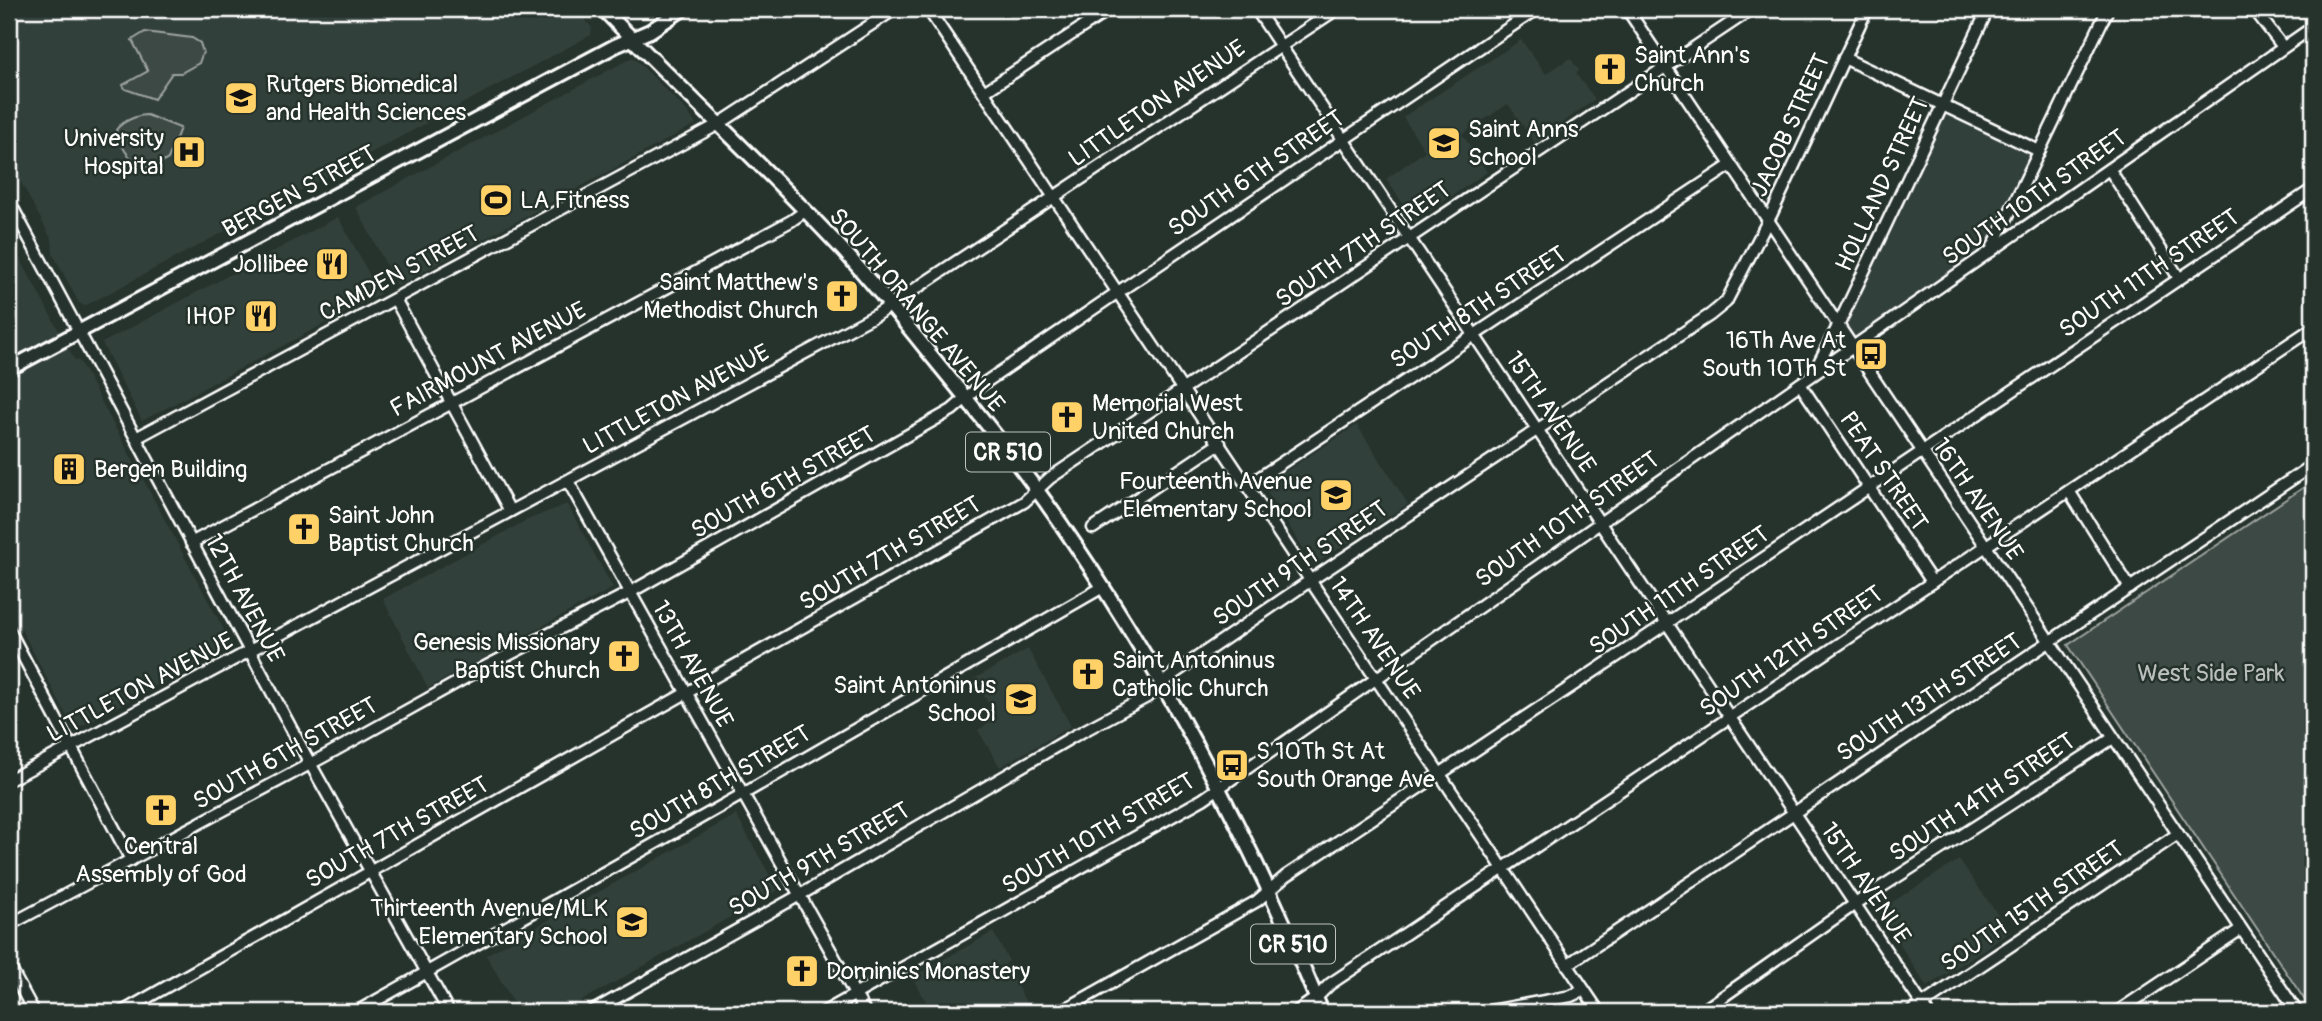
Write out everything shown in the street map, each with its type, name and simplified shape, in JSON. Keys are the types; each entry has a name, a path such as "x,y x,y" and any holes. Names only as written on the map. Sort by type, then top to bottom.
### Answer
{"main road":[{"name":"SOUTH ORANGE AVENUE","path":"603,9 805,211 891,306 1037,490 1103,587 1162,685 1270,891 1322,1012"},
{"name":"BERGEN STREET","path":"9,369 650,30 683,9"}],"street":[{"name":"CAMDEN STREET","path":"136,438 719,124 895,9"},
{"name":"14TH AVENUE","path":"928,9 1599,1012"},
{"path":"984,92 1110,9"},
{"name":"15TH AVENUE","path":"1256,9 1925,1008"},
{"name":"LITTLETON AVENUE","path":"9,780 891,306 1337,9"},
{"name":"SOUTH 6TH STREET","path":"9,925 485,667 629,593 952,410 980,386 1537,9"},
{"name":"16TH AVENUE","path":"1627,9 2297,1012"},
{"name":"SOUTH 7TH STREET","path":"122,1012 1024,502 1050,478 1752,9"},
{"name":"JACOB STREET","path":"1768,221 1867,9"},
{"name":"HOLLAND STREET","path":"1812,376 1988,9"},
{"path":"1990,253 2108,9"},
{"path":"2254,9 2283,47"},
{"name":"SOUTH 10TH STREET","path":"824,1012 1203,799 2313,27"},
{"path":"1844,58 2039,151"},
{"name":"SOUTH 8TH STREET","path":"1248,485 1731,165"},
{"path":"2110,170 2179,278"},
{"name":"SOUTH 11TH STREET","path":"1060,1012 1257,901 1286,876 2313,188"},
{"name":"12TH AVENUE","path":"9,201 310,764 449,1012"},
{"name":"FAIRMOUNT AVENUE","path":"191,543 791,221 805,211"},
{"name":"SOUTH 9TH STREET","path":"591,1012 1147,696 1176,671 1710,315 1726,302 1768,221"},
{"path":"395,299 510,510"},
{"name":"SOUTH 12TH STREET","path":"1296,1012 1330,984 2313,328"},
{"name":"PEAT STREET","path":"1800,384 1932,582"},
{"path":"1093,528 1220,443"},
{"name":"SOUTH 13TH STREET","path":"1567,964 2313,465"},
{"name":"13TH AVENUE","path":"568,481 865,1012"},
{"path":"2069,491 2130,587"},
{"name":"SOUTH 8TH STREET","path":"356,1012 1103,587"},
{"path":"9,630 131,860"},
{"name":"SOUTH 14TH STREET","path":"1701,1012 1855,904 2113,738"},
{"name":"SOUTH 15TH STREET","path":"1911,1012 1925,1008 2178,834"},
{"path":"2117,1012 2241,929"},
{"path":"9,966 34,1012"},
{"path":"1485,1012 1571,996 1584,990"}],"shaded area":[{"name":"Rutgers Biomedical and Health Sciences","path":"9,9 576,9 592,28 591,35 85,306 79,303 53,254 52,240 9,160"},
{"path":"1521,40 1546,74 1570,58 1579,70 1576,74 1595,99 1535,143 1508,104 1462,134 1487,172 1415,221 1386,179 1425,151 1403,117"},
{"path":"633,57 687,111 696,124 397,286 356,207"},
{"path":"1943,107 2038,151 1988,253 1853,346 1839,326"},
{"path":"338,217 380,294 142,421 102,343"},
{"path":"9,238 74,359 80,362 232,645 74,730 9,606"},
{"name":"Fourteenth Avenue Elementary School","path":"1357,425 1408,504 1314,565 1263,486"},
{"path":"567,504 613,588 428,688 383,599 527,520"},
{"name":"Saint Antoninus School","path":"1028,649 1071,726 1000,767 978,730 997,718 974,679"},
{"name":"Thirteenth Avenue/MLK Elementary School","path":"736,815 778,890 562,1012 519,1012 486,955"},
{"path":"1959,860 2010,932 1927,987 1878,911"},
{"path":"993,932 1009,961 1005,964 1031,1012 932,1012 912,977"}],"green space":[{"path":"145,32 192,38 200,43 203,52 199,63 181,73 172,73 154,99 125,89 123,85 148,71 132,40"},
{"path":"147,115 180,128 168,159 153,168 145,167 128,156 116,130 130,119"},
{"name":"West Side Park","path":"2313,481 2313,1004 2306,1002 2068,645"}],"place":[{"name":"Saint Ann's Church","path":"1610,69"},
{"name":"Rutgers Biomedical and Health Sciences","path":"241,98"},
{"name":"Saint Anns School","path":"1444,143"},
{"name":"University Hospital","path":"189,152"},
{"name":"LA Fitness","path":"496,200"},
{"name":"Jollibee","path":"332,264"},
{"name":"Saint Matthew's Methodist Church","path":"842,296"},
{"name":"IHOP","path":"261,316"},
{"name":"16Th Ave At South 10Th St","path":"1871,354"},
{"name":"Memorial West United Church","path":"1067,417"},
{"name":"Bergen Building","path":"69,469"},
{"name":"Fourteenth Avenue Elementary School","path":"1336,495"},
{"name":"Saint John Baptist Church","path":"304,529"},
{"name":"Genesis Missionary Baptist Church","path":"624,656"},
{"name":"Saint Antoninus Catholic Church","path":"1088,674"},
{"name":"Saint Antoninus School","path":"1021,699"},
{"name":"S 10Th St At South Orange Ave","path":"1232,765"},
{"name":"Central Assembly of God","path":"161,810"},
{"name":"Thirteenth Avenue/MLK Elementary School","path":"632,922"},
{"name":"Dominics Monastery","path":"802,971"}]}
